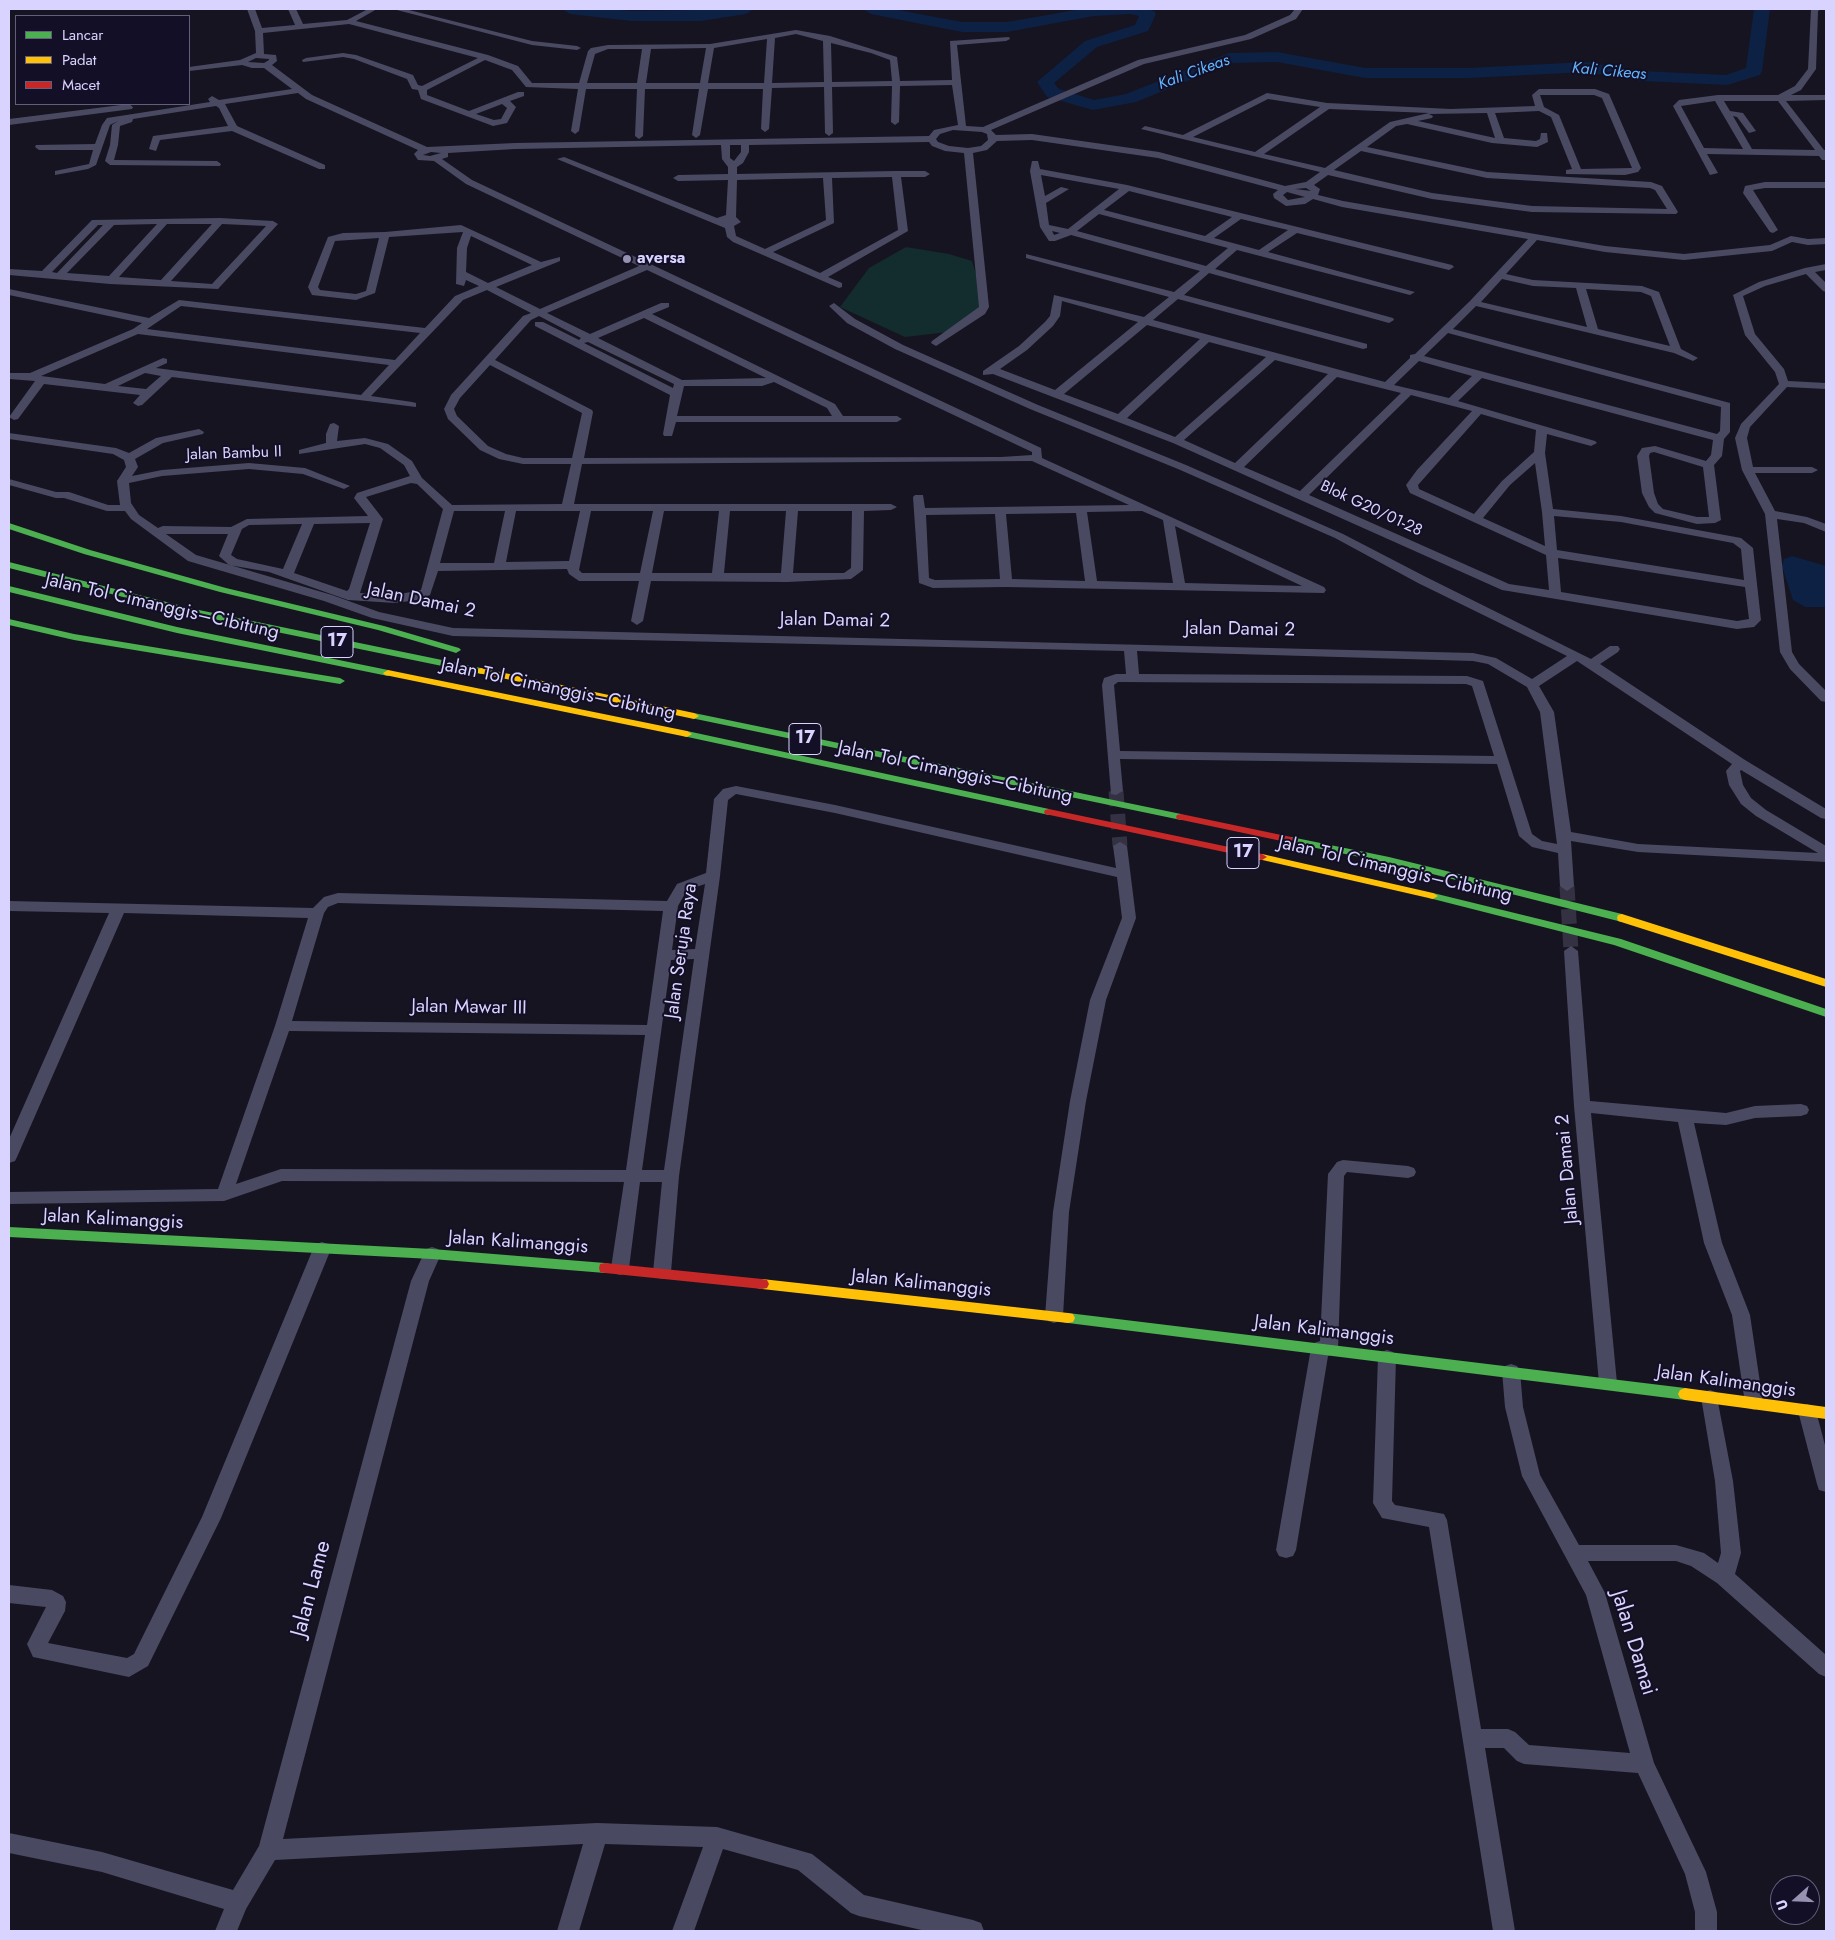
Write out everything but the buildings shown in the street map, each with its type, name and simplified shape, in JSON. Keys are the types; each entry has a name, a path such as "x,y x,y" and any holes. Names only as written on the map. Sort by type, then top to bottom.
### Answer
{"main road":[{"path":"9,526 87,552 223,590 381,628 466,653"},
{"name":"Jalan Tol Cimanggis–Cibitung","path":"9,565 194,612 1389,860 1632,920 1826,983"},
{"name":"Jalan Tol Cimanggis–Cibitung","path":"9,589 177,630 651,726 1382,882 1617,942 1826,1013"},
{"path":"9,622 74,637 356,683"},
{"path":"505,664 667,710"},
{"path":"435,695 651,726"},
{"name":"Jalan Kalimanggis","path":"9,1232 432,1254 662,1272 1054,1316 1511,1371 1826,1414"}],"street":[{"path":"251,9 259,31 260,55"},
{"path":"292,9 299,26"},
{"path":"349,22 373,9"},
{"path":"397,9 532,43 577,48"},
{"path":"984,130 1141,62 1248,37 1293,17 1299,9"},
{"path":"1780,98 1798,88 1815,69 1814,10 1817,9"},
{"path":"259,31 349,22 485,57 515,68 529,85 582,87 770,86 956,82"},
{"path":"575,132 582,87 591,54 594,50 608,47 710,46 796,32 827,38 892,57 894,59 896,83 895,122"},
{"path":"765,129 770,86 771,36"},
{"path":"827,38 829,133"},
{"path":"962,126 952,46 954,42 1006,39"},
{"path":"639,136 641,86 647,46"},
{"path":"696,135 710,46"},
{"path":"190,69 243,62 252,66 266,64 273,61 273,57 260,55 247,58 243,62"},
{"path":"306,60 343,55 356,57 410,77 414,88 423,89 485,57"},
{"path":"266,64 308,97 425,150 419,153 420,157 514,146 745,141 932,139 940,147 968,151 990,145 994,138"},
{"path":"423,89 424,97 493,123 504,121 512,107 504,101"},
{"path":"299,90 221,105 118,123 116,125 112,167 102,171 90,170 106,125 110,120 221,105 308,97"},
{"path":"1496,166 1578,172 1625,172 1636,170 1606,96 1595,92 1540,92 1536,95 1540,108"},
{"path":"468,114 521,94"},
{"path":"1185,138 1265,96 1326,106 1451,112 1540,108 1555,115 1578,172"},
{"path":"190,100 206,98 221,105 233,128"},
{"path":"1718,98 1749,152"},
{"path":"1713,173 1677,106 1684,101 1718,98 1824,98 1826,108"},
{"path":"1780,98 1824,155"},
{"path":"9,122 147,105"},
{"path":"1257,155 1326,106"},
{"path":"1380,108 1393,124"},
{"path":"1490,110 1500,140"},
{"path":"1308,185 1393,124 1451,112"},
{"path":"1727,113 1740,115 1752,131"},
{"path":"1406,121 1443,131 1537,144 1545,140 1544,135"},
{"path":"153,149 156,138 155,125"},
{"path":"932,139 937,132 943,129 962,126 984,130 994,138 1032,137 1116,147 1168,158 1312,197 1387,214 1532,239 1666,257 1693,257 1776,247 1791,236 1826,234"},
{"path":"156,138 233,128 322,167"},
{"path":"1145,129 1400,190 1491,204 1576,212 1673,212 1659,188 1651,185 1487,175 1451,169 1359,148"},
{"path":"734,166 740,161 744,152 745,141"},
{"path":"1367,141 1480,164"},
{"path":"724,142 726,159 734,166 730,222 734,239 839,285"},
{"path":"39,146 98,147"},
{"path":"268,156 271,146"},
{"path":"936,342 981,312 984,307 968,151"},
{"path":"1700,151 1824,155"},
{"path":"725,153 744,152"},
{"path":"440,155 469,182 645,267 1014,439 1036,450 1038,456 1034,458"},
{"path":"283,161 304,159"},
{"path":"562,159 717,221 723,218 730,222"},
{"path":"58,173 111,162 218,164"},
{"path":"1389,320 1070,232 1045,227 1043,201 1035,166 1264,220 1449,267"},
{"path":"820,276 903,231 896,174"},
{"path":"678,178 925,174"},
{"path":"766,252 831,221 827,175"},
{"path":"1294,185 1308,185 1315,188 1316,192 1312,197 1298,203 1286,203 1279,198 1278,194 1285,189 1294,185"},
{"path":"1754,250 1768,243 1771,233 1748,193 1748,188 1765,185 1826,185"},
{"path":"1070,232 1127,188"},
{"path":"1043,201 1064,189"},
{"path":"1264,220 1286,203"},
{"path":"1097,211 1208,238 1235,247 1410,292"},
{"path":"1208,238 1240,215"},
{"path":"110,281 165,221"},
{"path":"163,284 220,221"},
{"path":"9,272 110,281 215,287 273,224 220,221 94,222 44,275"},
{"path":"58,276 111,222"},
{"path":"385,235 370,293 356,297 316,293 313,287 331,239 343,236 385,235 461,228 541,266"},
{"path":"1261,253 1296,229"},
{"path":"459,298 462,274 462,248 468,231"},
{"path":"1771,233 1791,236 1808,242 1826,241"},
{"path":"1387,386 1414,358 1474,303 1532,239"},
{"path":"1056,395 1235,247"},
{"path":"1029,256 1363,346"},
{"path":"364,399 459,298 557,258"},
{"path":"645,267 532,316 455,397 449,409 452,417 484,448 503,457 523,461 1001,460 1034,458 1168,518 1320,590 1091,584 933,584 922,580 919,497"},
{"path":"1784,384 1780,371 1750,335 1738,295 1762,284 1808,270 1826,267"},
{"path":"1808,270 1826,289"},
{"path":"462,274 576,344 678,388 762,382 776,378"},
{"path":"1499,274 1533,283 1642,289 1656,294 1677,351"},
{"path":"1580,285 1594,332"},
{"path":"9,292 152,322"},
{"name":"Blok G20/01-28","path":"1145,321 1058,297 1055,316 1049,324 988,372 1056,395 1177,441 1303,495 1484,579 1515,589 1737,625 1750,624 1755,620 1750,584"},
{"path":"14,417 36,378 137,331 176,303 428,331"},
{"path":"1474,303 1677,351 1693,358"},
{"path":"576,344 665,305"},
{"path":"834,306 852,321 899,347 1034,407 1182,467 1340,536 1422,580 1513,623 1592,664 1740,763 1826,815"},
{"path":"644,314 831,406 836,411 839,419"},
{"path":"532,316 590,337 678,388"},
{"path":"1145,321 1335,373 1451,402 1591,444"},
{"path":"1446,330 1726,405 1725,432 1719,438 1716,456 1708,465 1715,520 1697,521 1659,510 1653,505 1648,493 1643,456 1646,450 1655,449 1708,465"},
{"path":"137,331 397,363"},
{"path":"1119,419 1207,338"},
{"path":"1177,441 1272,356"},
{"path":"1414,358 1719,438"},
{"path":"108,387 163,361"},
{"path":"489,361 586,410 588,415 576,461 567,508"},
{"path":"143,370 412,405"},
{"path":"138,403 170,373"},
{"path":"1237,467 1335,373"},
{"path":"1451,402 1480,375"},
{"path":"9,376 149,393"},
{"path":"1824,693 1794,666 1786,652 1772,514 1748,470 1741,438 1744,426 1784,384 1826,386"},
{"path":"668,434 678,388"},
{"path":"1303,495 1409,391"},
{"path":"1478,411 1421,472 1411,488 1475,520 1551,553 1750,584 1747,548 1737,540 1621,519 1548,512"},
{"path":"672,419 897,419"},
{"path":"332,446 331,434 334,426"},
{"path":"1542,430 1539,454 1548,512 1555,595"},
{"path":"129,458 148,445 160,440 199,432"},
{"path":"9,436 116,451 129,458 132,467 123,480 125,503 129,508"},
{"path":"1001,460 1002,450 1014,439"},
{"path":"303,452 365,441 384,446 408,463 417,479 449,508 891,507"},
{"path":"1475,520 1506,484 1539,454"},
{"name":"Jalan Bambu II","path":"123,480 162,474 249,466 305,470 344,486"},
{"path":"1748,470 1812,470"},
{"path":"377,519 360,498 361,495 410,479 417,479"},
{"path":"9,482 56,495 65,494 107,508 129,508"},
{"path":"718,578 725,507"},
{"path":"787,578 792,507"},
{"path":"586,508 574,566 574,573 584,578 787,578 847,576 857,570 858,507"},
{"name":"Jalan Damai 2","path":"129,508 135,517 192,558 328,598 376,615 453,632 1473,657 1492,661 1532,685 1547,712 1564,842 1567,886"},
{"path":"377,519 246,522 237,527 225,556 228,559 287,575 348,596 369,599 413,597 426,592 449,508"},
{"path":"499,566 511,508"},
{"path":"637,621 647,578 659,508"},
{"path":"920,512 1145,508"},
{"path":"1081,509 1091,584"},
{"path":"1000,510 1006,583"},
{"path":"1772,514 1807,520 1826,528"},
{"path":"1168,518 1180,587"},
{"path":"348,596 355,591 377,519"},
{"path":"287,575 310,520"},
{"path":"163,530 235,531"},
{"path":"432,567 574,566"},
{"path":"1130,648 1133,678"},
{"path":"1592,664 1614,649"},
{"path":"1532,685 1568,660 1579,657"},
{"path":"1116,791 1109,681 1116,678 1468,680 1478,684 1526,836 1537,844 1564,842 1826,858"},
{"path":"1113,754 1502,760"},
{"path":"1740,763 1733,771 1736,785 1746,801 1761,813 1826,852"},
{"path":"714,876 721,799 728,792 736,790 835,809 1122,874"},
{"path":"1054,1316 1061,1212 1078,1101 1098,1000 1129,918 1120,846"},
{"name":"Jalan Seruja Raya","path":"620,1268 672,906 682,887 714,876 701,954 672,1176 662,1272"},
{"path":"224,1195 283,1026 318,913 323,904 338,898 672,906"},
{"path":"9,906 118,910 318,913"},
{"path":"9,1157 118,910"},
{"name":"Jalan Damai 2","path":"1571,951 1582,1106 1608,1383"},
{"path":"666,955 701,954"},
{"name":"Jalan Mawar III","path":"283,1026 654,1030"},
{"path":"1582,1106 1686,1117 1726,1119 1754,1112 1801,1110"},
{"path":"1686,1117 1713,1242 1741,1315 1754,1403"},
{"path":"1286,1550 1325,1349 1329,1312 1336,1174 1343,1166 1408,1172"},
{"path":"9,1198 224,1195 281,1175 672,1176"},
{"path":"9,1594 52,1599 56,1602 55,1611 37,1644 37,1648 40,1651 126,1668 135,1666 141,1660 211,1518 322,1249"},
{"name":"Jalan Lame","path":"226,1931 238,1902 269,1850 420,1281 432,1254"},
{"path":"1387,1357 1382,1503 1389,1512 1437,1520 1504,1931"},
{"name":"Jalan Damai","path":"1511,1371 1514,1407 1531,1476 1595,1593 1644,1764 1695,1872 1706,1912 1706,1931"},
{"path":"1710,1397 1724,1481 1731,1553 1724,1577"},
{"path":"1807,1411 1826,1484"},
{"path":"1572,1553 1676,1553 1697,1559 1724,1577 1826,1667"},
{"path":"1472,1738 1508,1739 1524,1754 1644,1764"},
{"path":"568,1931 597,1833"},
{"path":"269,1850 597,1833 717,1837 804,1861 859,1905 945,1928 973,1931"},
{"path":"683,1931 717,1837"},
{"path":"9,1843 102,1862 238,1902"}],"green space":[{"path":"906,247 949,254 972,261 985,303 948,332 905,337 840,307 869,268"}],"water":[{"path":"1792,556 1826,566 1826,607 1805,607 1793,600 1782,566 1784,559"}],"waterway":[{"name":"Kali Cikeas","path":"570,9 631,16 701,16 746,9"},
{"name":"Kali Cikeas","path":"871,9 962,27 1007,27 1094,11 1131,9 1148,14 1142,28 1091,44 1045,82 1053,93 1093,105 1130,98 1229,58 1277,57 1365,73 1469,73 1586,67 1642,76 1727,80 1754,71 1762,9"}],"tunnel":[{"path":"1116,791 1120,846"},
{"path":"1567,886 1571,951"}],"traffic: fast":[{"path":"9,526 87,552 223,590 381,628 456,650"},
{"path":"9,565 194,612 481,671"},
{"path":"9,589 177,630 388,673"},
{"path":"9,622 74,637 340,681"},
{"path":"694,716 1181,817"},
{"path":"687,734 1049,812"},
{"path":"1291,840 1389,860 1622,918"},
{"path":"1433,896 1617,942 1826,1013"},
{"path":"9,1232 432,1254 605,1268"},
{"path":"1068,1318 1685,1394"}],"traffic: slow":[{"path":"481,671 694,716"},
{"path":"388,673 687,734"},
{"path":"1262,857 1433,896"},
{"path":"1622,918 1826,983"},
{"path":"762,1284 1068,1318"},
{"path":"1685,1394 1826,1413"}],"traffic: jam":[{"path":"1049,812 1262,857"},
{"path":"1181,817 1291,840"},
{"path":"605,1268 762,1284"}],"place":[{"name":"aversa","path":"627,259"}]}
